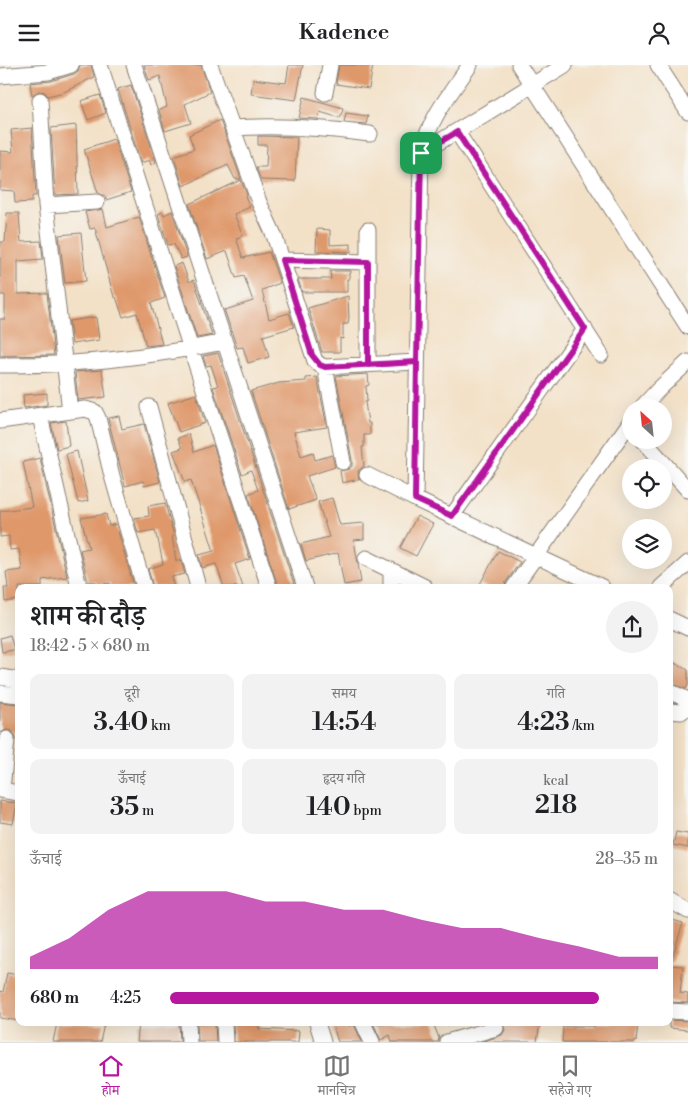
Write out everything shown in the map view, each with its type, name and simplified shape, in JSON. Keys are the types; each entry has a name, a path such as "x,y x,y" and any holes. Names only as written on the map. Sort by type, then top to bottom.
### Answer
{"street":[{"path":"0,76 48,72 71,65"},
{"path":"100,65 268,584"},
{"path":"134,65 304,584"},
{"path":"210,65 234,128 259,203 274,235 312,355 320,365 325,367 417,362"},
{"path":"325,93 330,65"},
{"path":"415,499 421,153 425,136 431,123 470,65"},
{"path":"519,65 688,327"},
{"path":"421,153 565,65"},
{"path":"658,65 688,112"},
{"path":"40,99 46,205 70,411"},
{"path":"234,128 279,126 333,129 370,134"},
{"path":"457,132 601,355"},
{"path":"46,205 97,201"},
{"path":"368,230 368,365"},
{"path":"282,260 368,262"},
{"path":"452,516 585,329"},
{"path":"0,365 64,364 149,355 224,342"},
{"path":"650,399 688,363"},
{"path":"325,367 343,462"},
{"path":"149,407 197,584"},
{"path":"0,421 70,411 91,410 95,412 143,584"},
{"path":"40,416 78,584"},
{"path":"516,584 622,435"},
{"path":"651,449 688,490"},
{"path":"368,475 596,584"},
{"path":"366,558 419,584"},
{"path":"664,584 688,563"},
{"path":"390,584 391,571"},
{"path":"673,621 688,628"},
{"path":"0,677 15,679"},
{"path":"0,693 15,695"},
{"path":"673,693 688,701 685,709 681,712 673,711"},
{"path":"7,739 1,790 15,792"},
{"path":"673,902 688,911"},
{"path":"673,1011 688,1012"},
{"path":"188,1026 189,1042"},
{"path":"224,1026 225,1042"},
{"path":"318,1026 323,1042"},
{"path":"364,1026 372,1042"},
{"path":"447,1042 497,1031"}],"building":[{"path":"80,65 91,65 94,77 64,92 48,96 45,92 39,91 32,95 30,83 51,81 74,74 78,71"},
{"path":"144,65 201,65 210,92 185,104 191,123 165,131 159,110 167,107 160,76 149,80"},
{"path":"289,65 303,65 296,100 251,94 253,79 286,83"},
{"path":"339,65 373,65 369,89 336,84"},
{"path":"131,85 156,162 151,165 149,160 141,163 118,89"},
{"path":"100,95 106,113 88,120 81,101"},
{"path":"304,97 343,108 340,118 320,112 318,119 299,118"},
{"path":"346,113 368,116 366,124 344,122"},
{"path":"220,120 241,179 235,179 228,165 183,186 174,156 194,149 189,135"},
{"path":"76,125 78,194 55,195 51,128"},
{"path":"32,128 36,196 32,196 32,202 15,203 14,191 0,190 0,151 13,152 11,130"},
{"path":"258,136 297,137 295,181 261,180 256,167 266,167 267,145 258,145"},
{"path":"114,139 131,192 106,200 105,196 98,193 84,149"},
{"path":"241,180 250,207 234,214 243,236 236,238 243,258 269,252 280,283 262,290 269,319 289,313 294,327 263,336 269,357 248,363 243,347 237,348 224,309 253,301 244,276 236,278 227,251 207,259 189,204"},
{"path":"103,209 107,227 139,217 165,298 151,303 162,344 146,346 137,313 123,317 116,297 114,297 95,228 90,229 85,212"},
{"path":"172,211 187,257 181,259 174,244 168,245 158,214 163,212 164,215"},
{"path":"7,213 19,213 21,242 41,241 43,259 18,261 18,294 47,293 54,355 0,356 0,319 5,319 5,295 0,295 0,242 5,242"},
{"path":"317,229 330,230 330,245 351,244 351,252 316,251"},
{"path":"81,233 86,281 65,283 59,235"},
{"path":"182,263 189,282 194,280 212,335 197,338 174,266"},
{"path":"330,271 351,271 349,279 347,279 347,292 302,292 298,279 331,279"},
{"path":"348,296 349,318 348,324 343,324 343,339 340,338 340,352 322,352 308,308"},
{"path":"96,317 99,340 72,344 69,321"},
{"path":"218,353 294,584 277,584 248,494 258,490 251,470 242,474 213,387 218,386 211,365 206,366 203,356"},
{"path":"102,370 106,397 78,400 75,372"},
{"path":"368,374 369,385 366,386 367,401 365,402 368,423 370,423 370,435 364,435 364,447 362,447 364,466 358,471 359,479 342,483 340,471 349,469 352,466 352,460 336,376"},
{"path":"317,377 327,427 294,432 301,456 313,452 315,460 332,455 335,467 307,476 316,500 289,509 251,391 279,383 306,381 306,378"},
{"path":"47,393 47,405 24,408 23,395"},
{"path":"196,394 205,423 179,432 168,403"},
{"path":"119,416 122,429 144,424 160,482 144,486 143,481 125,486 108,418"},
{"path":"66,421 69,446 57,449 51,423"},
{"path":"189,434 194,452 213,445 250,559 235,564 242,584 223,584 216,564 202,568 199,555 214,551 191,480 185,482 173,451 182,448 178,438"},
{"path":"77,451 88,501 78,503 66,454"},
{"path":"40,458 67,577 42,580 42,584 15,584 15,601 5,602 4,588 8,588 6,572 22,570 19,549 10,550 9,536 0,537 0,511 32,507 23,462"},
{"path":"332,498 340,525 364,523 364,539 354,540 361,582 344,584 338,553 306,561 301,544 329,537 318,502"},
{"path":"165,503 174,536 172,536 176,561 181,560 185,574 171,577 173,584 152,584 148,569 163,564 158,539 155,530 138,533 134,518 149,516 148,506"},
{"path":"106,514 109,526 116,524 133,584 97,584 96,582 88,582 80,550 89,548 81,518"},
{"path":"417,516 433,524 416,556 400,548"},
{"path":"498,551 520,562 506,584 480,584"},
{"path":"10,635 14,650 2,652 0,638"},
{"path":"673,662 688,670 688,685 686,689 673,684"},
{"path":"0,702 15,704 15,735 12,731 7,730 0,733"},
{"path":"0,801 15,803 13,824 0,822"},
{"path":"676,832 688,834 688,848 673,845"},
{"path":"673,920 683,923 673,956"},
{"path":"673,965 683,966 680,993 688,994 688,1003 673,1002"},
{"path":"7,973 15,974 15,1020 0,1018 0,991 3,992"},
{"path":"673,1020 688,1021 688,1030 669,1028 669,1026 673,1026"},
{"path":"56,1026 104,1026 100,1042 53,1042"},
{"path":"139,1026 179,1026 180,1042 137,1042"},
{"path":"197,1026 215,1026 216,1041 198,1041"},
{"path":"233,1026 259,1026 259,1029 299,1031 298,1042 234,1042"},
{"path":"333,1026 355,1026 362,1042 338,1042"},
{"path":"374,1026 434,1026 439,1038 438,1042 392,1042 390,1035 381,1040"},
{"path":"504,1026 540,1026 537,1042 481,1042 502,1035 505,1030"},
{"path":"563,1026 638,1026 636,1042 562,1042"}],"route":[{"path":"421,153 417,362 368,365 325,367 320,365 312,355 282,260 368,262 368,365 417,362 415,499 452,516 585,329 457,132 421,153"}]}
